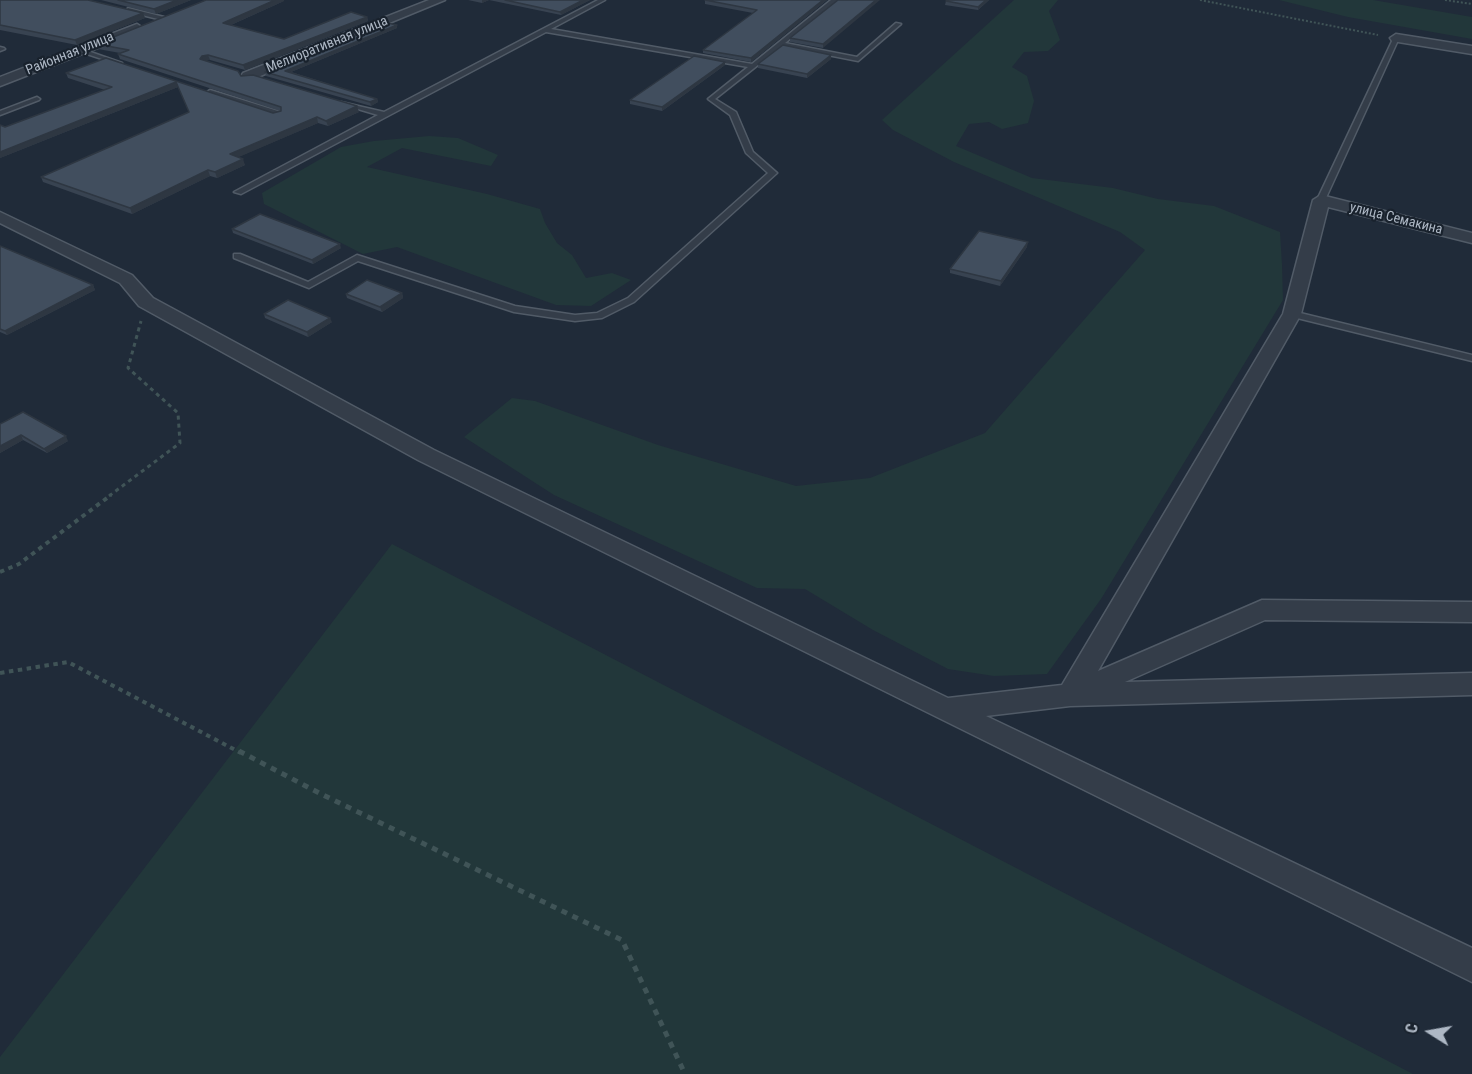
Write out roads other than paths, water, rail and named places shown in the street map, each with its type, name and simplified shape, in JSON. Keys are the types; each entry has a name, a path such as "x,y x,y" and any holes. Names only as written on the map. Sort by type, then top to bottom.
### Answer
{"street":[{"name":"Мелиоративная улица","path":"248,76 439,0"},
{"name":"Районная улица","path":"0,82 166,16"},
{"path":"1396,39 1472,50"},
{"path":"1070,695 1292,314 1320,200"},
{"name":"улица Семакина","path":"1320,200 1472,238"},
{"path":"0,217 126,279 146,302 426,455 1472,964"},
{"path":"1070,695 1262,610 1472,612"},
{"path":"946,710 1070,695 1472,684"}],"lane":[{"path":"238,192 603,0"},
{"path":"237,256 309,285 357,258 514,309 575,318 599,316 631,300 773,173 750,153 733,114 711,99 837,0 835,0"},
{"path":"117,8 166,16"},
{"path":"781,44 858,59 898,24"},
{"path":"546,30 753,66"},
{"path":"1320,200 1396,39"},
{"path":"80,50 124,64"},
{"path":"201,89 278,114"},
{"path":"0,113 37,99"},
{"path":"339,102 385,115"},
{"path":"1292,314 1472,357"}]}
